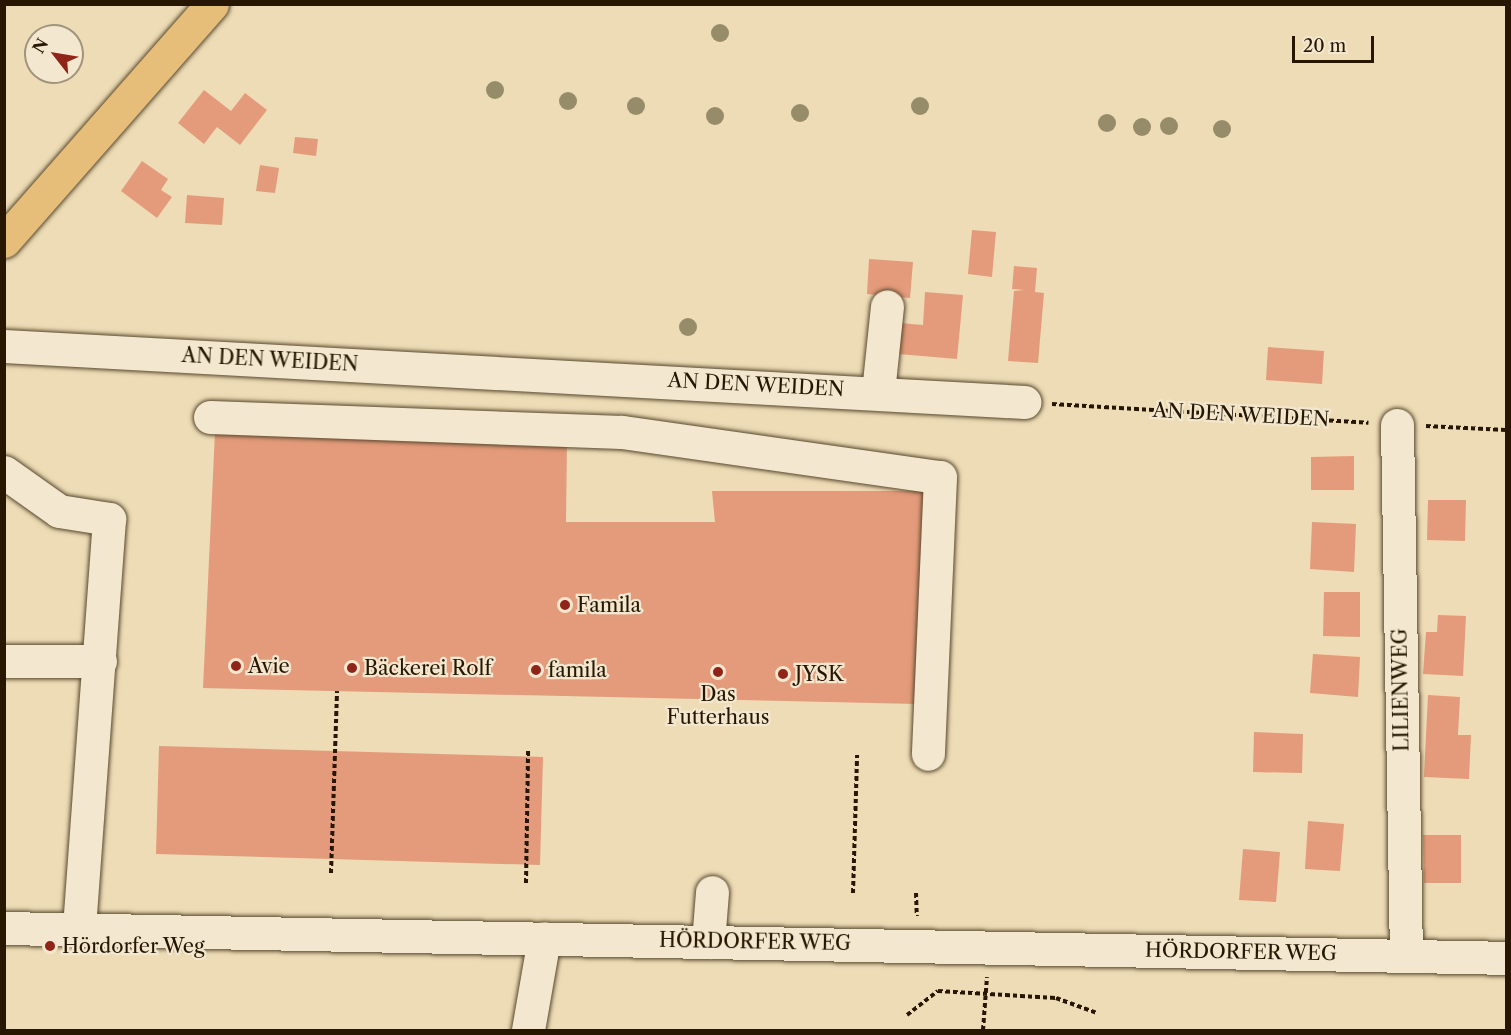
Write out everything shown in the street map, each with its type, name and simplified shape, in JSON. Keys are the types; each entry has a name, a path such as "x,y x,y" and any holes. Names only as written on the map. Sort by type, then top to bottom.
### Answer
{"main road":[{"path":"4,241 212,4"}],"street":[{"path":"878,392 887,306"},
{"name":"AN DEN WEIDEN","path":"4,346 878,392 1024,402"},
{"path":"210,417 622,432 940,477 928,753"},
{"name":"LILIENWEG","path":"1397,425 1406,956"},
{"path":"4,472 59,510 109,519 79,928"},
{"path":"4,661 100,661"},
{"path":"708,942 712,892"},
{"name":"HÖRDORFER WEG","path":"4,928 1506,958"},
{"path":"528,1030 544,938"}],"path":[{"name":"AN DEN WEIDEN","path":"1024,402 1506,430"},
{"path":"331,873 337,691"},
{"path":"526,883 528,750"},
{"path":"854,893 857,755"},
{"path":"983,1030 990,946"},
{"path":"907,1015 938,991 1056,998 1097,1013"}],"building":[{"path":"204,90 231,111 245,93 267,110 240,145 217,127 204,144 178,123"},
{"path":"295,137 318,139 316,156 293,153"},
{"path":"142,161 168,179 161,190 172,197 157,218 121,191"},
{"path":"260,165 279,168 275,193 256,191"},
{"path":"187,195 224,198 222,225 185,223"},
{"path":"972,230 996,232 992,277 968,274"},
{"path":"869,259 913,262 910,298 867,294"},
{"path":"1014,266 1037,268 1035,292 1044,293 1038,363 1008,361 1014,291 1024,290 1012,289"},
{"path":"925,292 963,295 957,359 887,353 889,322 923,325"},
{"path":"1268,347 1324,351 1322,384 1266,380"},
{"name":"Famila","path":"215,432 567,441 566,522 715,522 712,491 929,491 917,704 203,688"},
{"path":"1354,456 1354,490 1311,490 1311,457"},
{"path":"1428,500 1466,500 1465,541 1427,540"},
{"path":"1312,522 1356,524 1354,572 1310,569"},
{"path":"1324,592 1360,592 1360,637 1323,636"},
{"path":"1438,615 1466,616 1463,676 1423,674 1426,632 1437,632"},
{"path":"1313,654 1360,657 1358,697 1310,693"},
{"path":"1428,695 1460,697 1458,735 1471,735 1469,779 1424,777"},
{"path":"1254,732 1303,734 1302,773 1253,772"},
{"path":"159,746 543,757 540,865 156,854"},
{"path":"1308,821 1344,824 1340,871 1305,869"},
{"path":"1423,835 1461,835 1461,883 1424,883"},
{"path":"1243,849 1280,852 1276,902 1239,900"}],"place":[{"name":"Famila","path":"565,605"},
{"name":"Avie","path":"236,666"},
{"name":"Bäckerei Rolf","path":"352,668"},
{"name":"famila","path":"536,670"},
{"name":"Das Futterhaus","path":"718,672"},
{"name":"JYSK","path":"783,674"},
{"name":"Hördorfer Weg","path":"50,946"}]}
